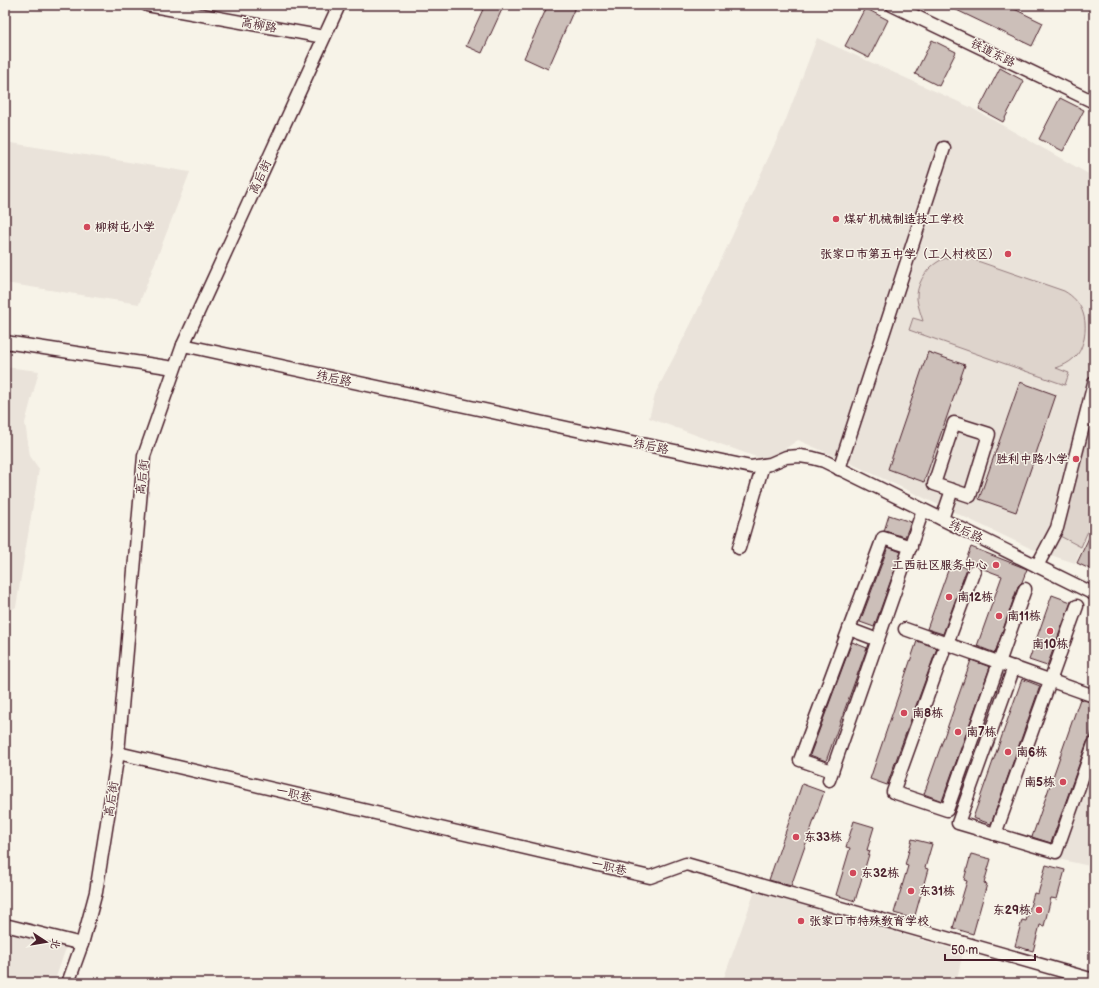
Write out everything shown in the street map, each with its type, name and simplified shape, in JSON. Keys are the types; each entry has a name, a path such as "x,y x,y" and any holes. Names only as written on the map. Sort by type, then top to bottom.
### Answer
{"street":[{"name":"高柳路","path":"147,5 324,37"},
{"name":"高后街","path":"68,983 82,944 96,892 118,753 144,456 183,345 339,5"},
{"name":"铁道东路","path":"892,5 1094,102"},
{"path":"839,469 944,148"},
{"path":"5,342 174,368"},
{"name":"纬后路","path":"183,345 751,467 770,464 786,457 800,456 813,458 839,469 1094,594"},
{"path":"1037,566 1057,528 1094,383"},
{"path":"954,423 989,434 970,496 952,490 934,484 954,423"},
{"path":"739,548 763,465"},
{"path":"942,519 952,490"},
{"path":"911,547 883,538 800,760 831,776 911,547 923,510"},
{"path":"974,571 893,792 947,810 1026,589"},
{"path":"995,834 1077,606"},
{"path":"849,629 878,640"},
{"path":"905,629 945,648 999,662 1094,696"},
{"path":"1014,667 958,823 1056,852 1094,744"},
{"name":"一职巷","path":"118,753 650,877 686,864 1094,980"},
{"path":"5,925 82,944"}],"shaded area":[{"path":"817,38 970,107 1094,177 1094,523 1075,563 1032,549 798,440 767,461 649,418 656,392 695,316 785,122"},
{"name":"柳树屯小学","path":"5,142 190,172 139,304 5,283"},
{"path":"954,256 963,256 1064,291 1075,300 1084,317 1085,331 1084,339 1078,354 1068,363 1056,368 1069,373 1065,385 909,330 913,318 923,321 917,294 925,274 938,262"},
{"path":"5,367 39,371 25,423 30,456 39,469 16,607 5,614"},
{"path":"1090,416 1094,417 1094,517 1081,547 1058,535"},
{"path":"1094,759 1094,867 1058,859"},
{"name":"张家口市特殊教育学校","path":"755,891 963,952 956,983 722,983"},
{"path":"5,932 67,945 54,983 5,983"}],"building":[{"path":"485,5 504,5 482,53 466,46"},
{"path":"548,5 576,5 548,69 524,58"},
{"path":"946,5 995,5 1002,8 1006,5 1043,23 1032,46"},
{"path":"865,8 888,20 869,58 845,46"},
{"path":"932,40 956,52 939,86 915,74"},
{"path":"1000,68 1024,81 1003,122 979,109"},
{"path":"1060,98 1084,110 1063,151 1039,139"},
{"path":"928,352 965,365 924,482 888,469"},
{"path":"1020,382 1056,395 1016,512 979,499"},
{"path":"889,515 911,522 905,537 884,531"},
{"path":"1094,527 1094,571 1077,563"},
{"path":"888,547 901,552 874,627 860,622"},
{"path":"971,547 1027,569 1022,582 1018,586 995,653 977,646 1002,576 981,568 977,564 965,562"},
{"name":"南12栋","path":"951,562 967,568 943,634 927,629"},
{"name":"南10栋","path":"1052,595 1071,602 1047,666 1029,660"},
{"name":"南8栋","path":"917,641 937,648 887,785 870,779"},
{"path":"852,642 867,648 826,761 810,755"},
{"name":"南7栋","path":"971,660 990,667 942,801 924,794"},
{"name":"南6栋","path":"1022,679 1040,686 991,824 973,818"},
{"name":"南5栋","path":"1080,699 1094,703 1094,727 1087,742 1051,843 1032,837"},
{"name":"东33栋","path":"802,784 824,792 791,886 769,880"},
{"name":"东32栋","path":"854,821 874,827 867,850 870,851 855,901 836,895 850,848 846,847"},
{"name":"东31栋","path":"912,839 932,844 925,868 928,869 914,919 894,913 908,866 905,865"},
{"path":"971,854 991,859 984,883 987,884 973,934 953,928 967,881 964,880"},
{"name":"东29栋","path":"1046,865 1065,870 1057,899 1051,898 1044,926 1040,925 1033,951 1015,946 1022,920 1026,921 1034,893 1038,894"}],"place":[{"name":"煤矿机械制造技工学校","path":"836,219"},
{"name":"柳树屯小学","path":"87,227"},
{"name":"张家口市第五中学（工人村校区）","path":"1008,254"},
{"name":"胜利中路小学","path":"1076,459"},
{"name":"工西社区服务中心","path":"996,565"},
{"name":"南12栋","path":"949,597"},
{"name":"南11栋","path":"999,616"},
{"name":"南10栋","path":"1050,631"},
{"name":"南8栋","path":"904,713"},
{"name":"南7栋","path":"958,732"},
{"name":"南6栋","path":"1008,752"},
{"name":"南5栋","path":"1063,782"},
{"name":"东33栋","path":"796,837"},
{"name":"东32栋","path":"853,873"},
{"name":"东31栋","path":"911,891"},
{"name":"东29栋","path":"1039,910"},
{"name":"张家口市特殊教育学校","path":"801,921"}]}
